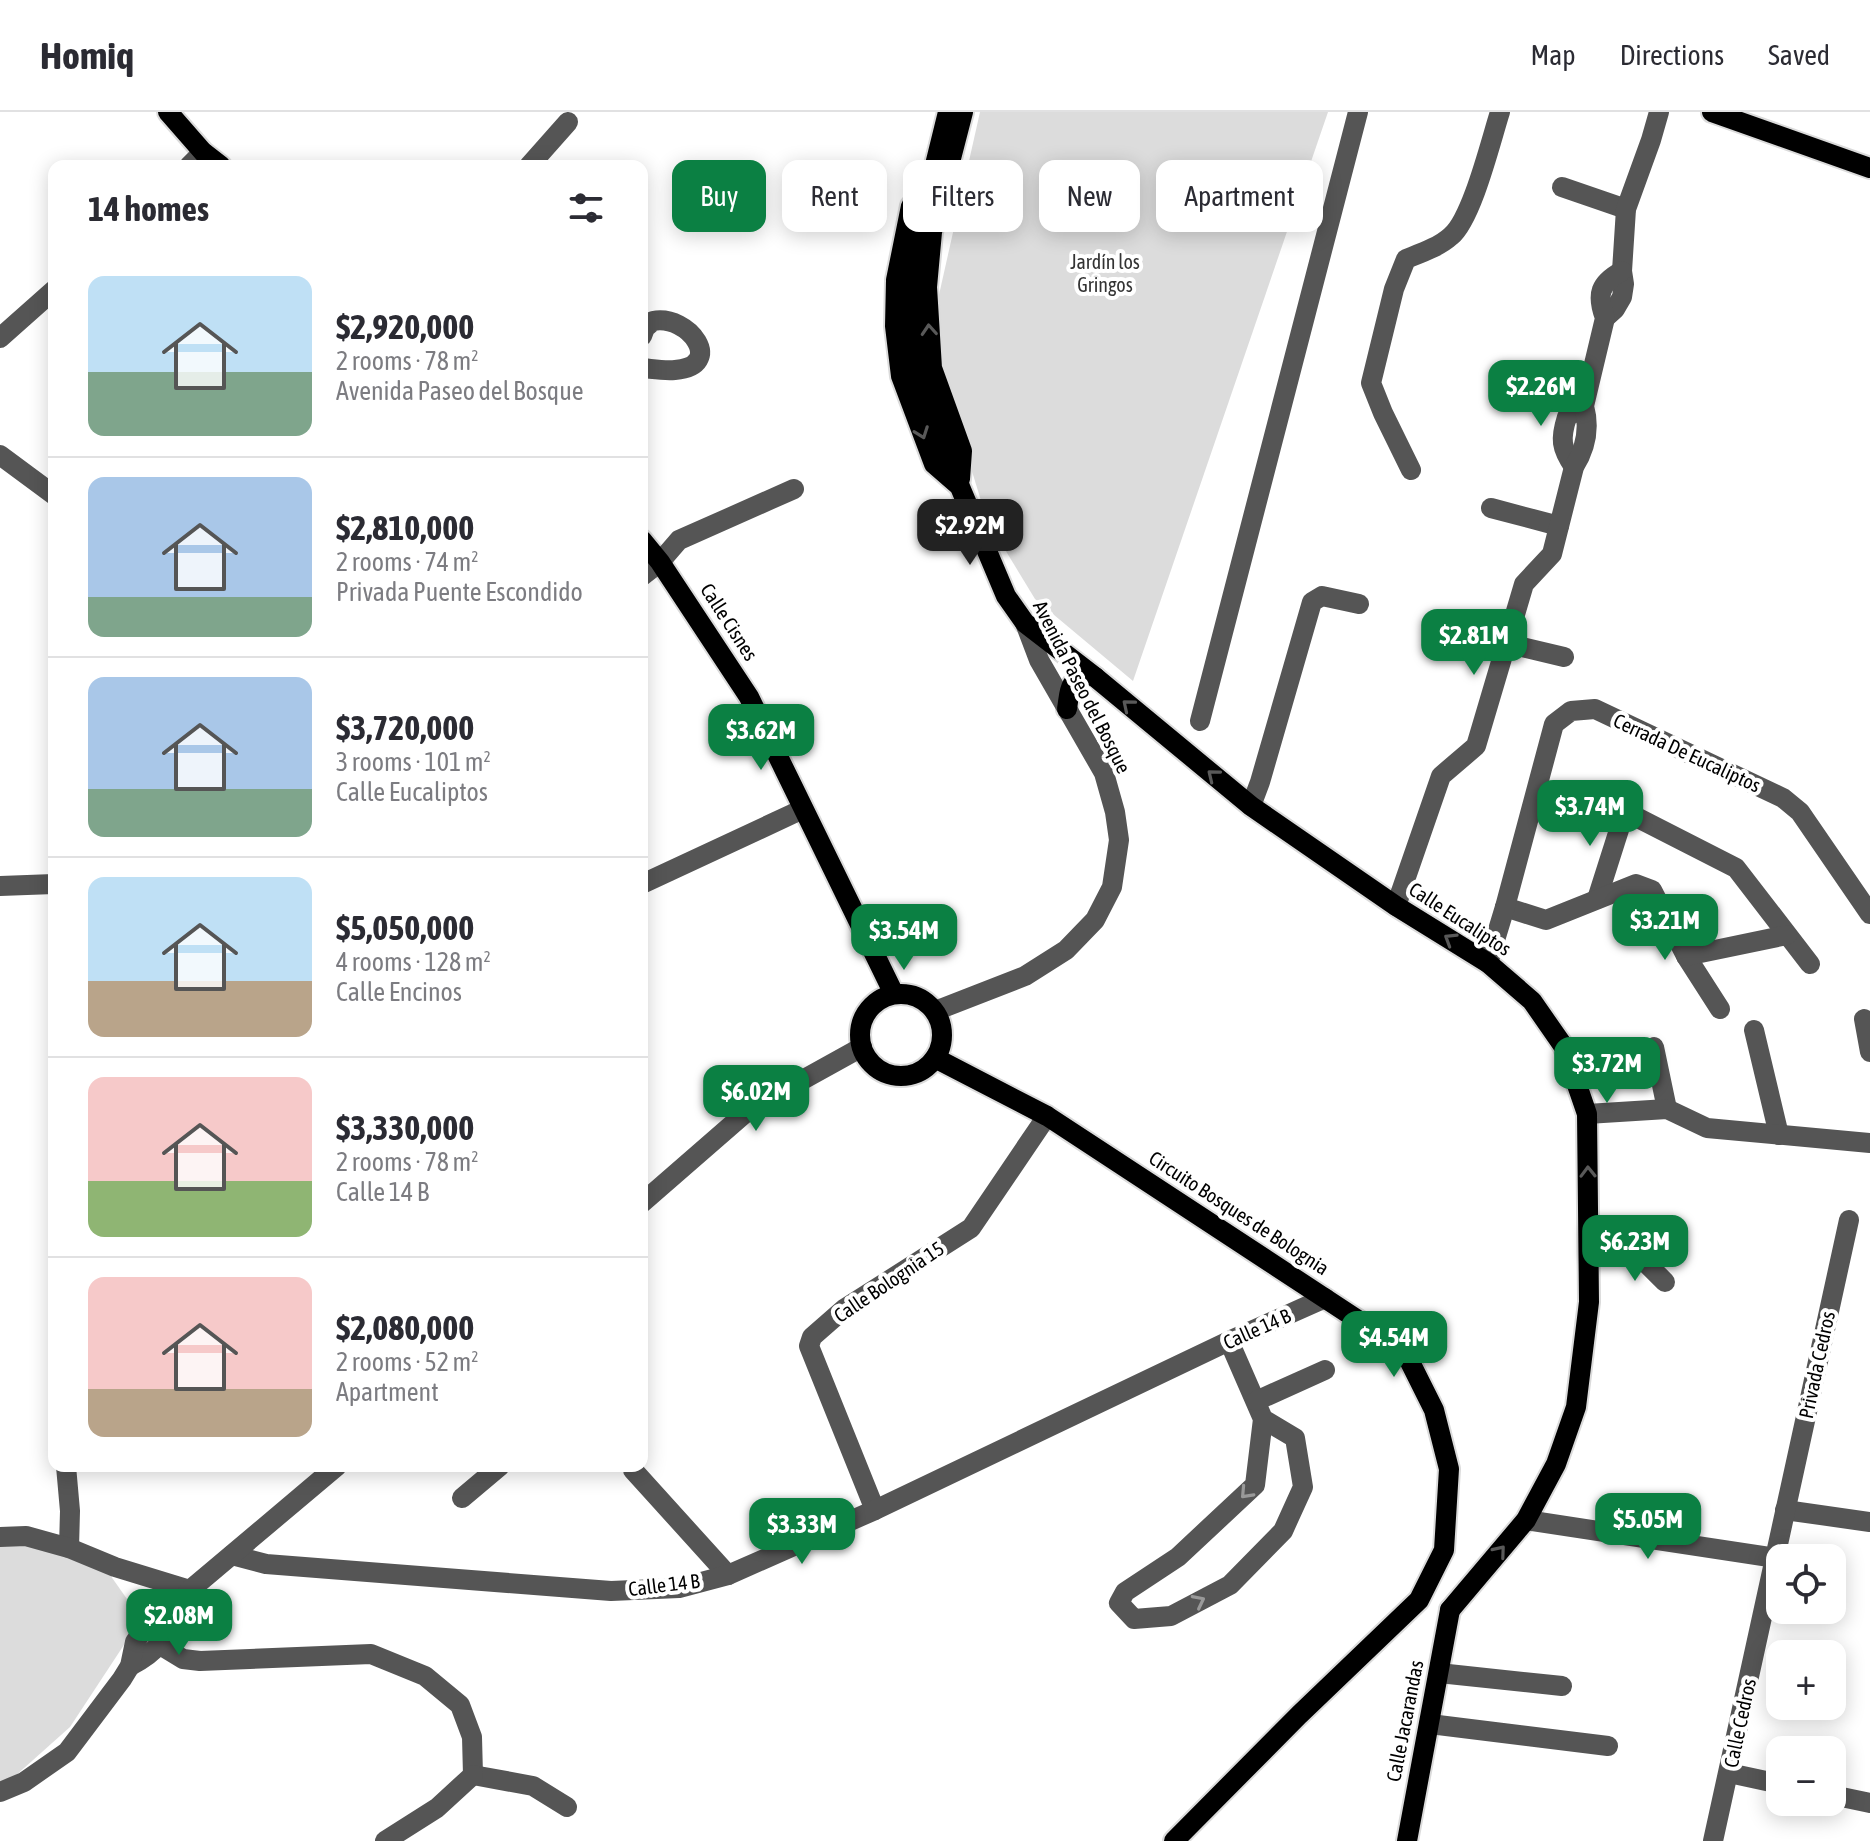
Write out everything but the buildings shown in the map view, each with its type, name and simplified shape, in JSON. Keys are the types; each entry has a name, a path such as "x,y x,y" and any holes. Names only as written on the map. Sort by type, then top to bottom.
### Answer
{"main road":[{"path":"168,112 196,159"},
{"name":"Avenida Paseo del Bosque","path":"934,112 904,233 896,280 895,326 901,376 934,464 960,487 1006,596 1025,623"},
{"path":"948,112 918,234 911,282 910,324 917,374 960,487"},
{"name":"Avenida Paseo del Bosque","path":"960,487 962,451 932,368 927,287 932,232 963,112"},
{"path":"1712,112 1870,168"},
{"name":"Calle Cisnes","path":"648,547 749,697 894,994"},
{"name":"Calle Eucaliptos","path":"1025,623 1251,806 1396,906 1488,963 1532,1001 1564,1047 1587,1114 1589,1302 1576,1407 1556,1464 1526,1520 1450,1610"},
{"path":"1067,709 1070,686 1088,674 1095,677"},
{"path":"894,994 905,994 917,997 935,1011 942,1035 940,1047 925,1068 899,1076 874,1066 862,1047 860,1034 866,1012 874,1004 894,994"},
{"name":"Circuito Bosques de Bolognia","path":"935,1058 1047,1116 1387,1339 1408,1358 1434,1410 1449,1469 1444,1550 1419,1600 1174,1841"},
{"path":"1419,1600 1450,1610"},
{"name":"Calle Jacarandas","path":"1407,1841 1450,1610"}],"street":[{"path":"1200,721 1358,112"},
{"path":"1411,470 1371,383 1394,289 1406,259 1453,236 1461,224 1500,112"},
{"path":"1396,906 1441,776 1476,746 1524,584 1552,554 1574,467 1587,437 1588,419 1584,406 1605,318 1622,297 1626,209 1659,112"},
{"path":"534,160 568,122"},
{"path":"1562,187 1626,209"},
{"path":"0,338 48,295"},
{"path":"648,325 653,321 664,320 684,326 701,348 696,362 691,365 676,370 648,368"},
{"path":"0,455 48,491"},
{"path":"648,571 679,540 794,489"},
{"path":"1491,508 1559,526"},
{"path":"1251,806 1312,602 1322,596 1359,604"},
{"name":"Avenida Paseo del Bosque","path":"935,1011 1025,976 1066,950 1095,920 1112,887 1119,840 1104,773 1039,660 1025,623"},
{"path":"1443,628 1564,657"},
{"name":"Cerrada De Eucaliptos","path":"1488,963 1554,724 1571,711 1595,709 1783,798 1800,812 1870,914"},
{"path":"1591,794 1736,868 1810,964"},
{"path":"648,881 803,809"},
{"path":"1597,899 1625,811"},
{"path":"0,886 48,884"},
{"path":"1505,907 1546,920 1636,884 1652,890 1686,956 1720,1009"},
{"path":"1686,956 1787,935"},
{"path":"1864,1019 1870,1052"},
{"path":"1754,1030 1779,1135"},
{"path":"648,1198 750,1109 862,1047"},
{"path":"1654,1047 1667,1109"},
{"path":"1587,1114 1667,1109 1707,1128 1870,1143"},
{"name":"Calle Bolognia 15","path":"875,1510 809,1346 812,1337 844,1309 971,1228 1047,1116"},
{"name":"Privada Cedros","path":"1785,1510 1849,1220"},
{"path":"1589,1252 1635,1252 1665,1282"},
{"name":"Calle 14 B","path":"232,1555 266,1564 611,1591 679,1588 728,1575 875,1510 1325,1298"},
{"path":"1229,1341 1260,1410 1295,1438 1303,1487 1283,1531 1230,1585 1171,1616 1134,1619 1119,1603 1125,1592 1178,1557 1255,1485 1260,1410"},
{"path":"1260,1410 1325,1370"},
{"path":"67,1472 69,1548"},
{"path":"0,1792 24,1782 67,1752 122,1679 130,1666 135,1642 153,1616 174,1608 190,1590 330,1472"},
{"path":"462,1498 493,1472"},
{"path":"635,1472 728,1575"},
{"path":"1785,1510 1870,1522"},
{"name":"Calle Cedros","path":"1779,1544 1785,1510"},
{"path":"1526,1520 1766,1556"},
{"path":"0,1537 26,1536 190,1590"},
{"name":"Calle Cedros","path":"1713,1841 1766,1604"},
{"path":"130,1666 148,1657 160,1645 171,1626 174,1608"},
{"path":"160,1645 183,1659 200,1661 371,1654 425,1676 460,1705 472,1737 473,1775 437,1808 385,1841"},
{"path":"1439,1673 1562,1686"},
{"path":"1430,1724 1608,1746"},
{"path":"1729,1773 1766,1781"},
{"path":"473,1775 533,1786 567,1807"},
{"path":"1846,1798 1870,1803"}],"green space":[{"name":"Jardín los Gringos","path":"980,112 1328,112 1312,160 1156,160 1156,232 1287,232 1133,681 1035,599 987,520 930,335 953,232 1023,232 1023,160 969,160"},
{"path":"0,1530 108,1572 141,1619 70,1727 14,1777 0,1783"}]}
